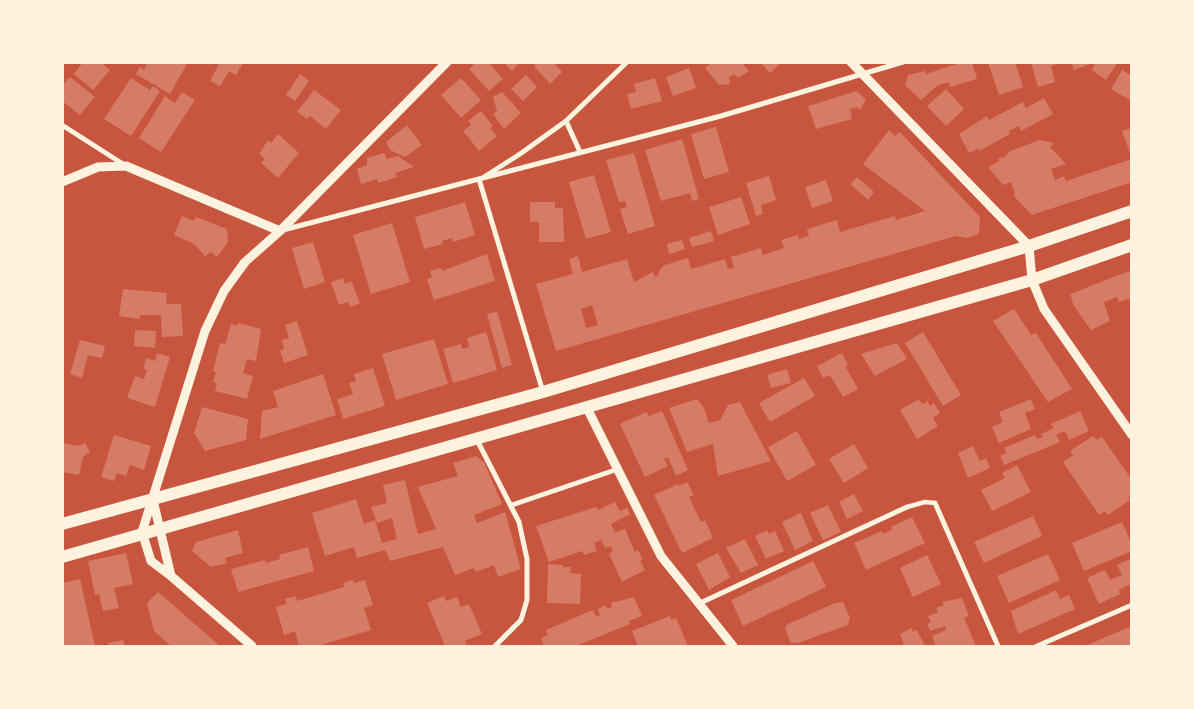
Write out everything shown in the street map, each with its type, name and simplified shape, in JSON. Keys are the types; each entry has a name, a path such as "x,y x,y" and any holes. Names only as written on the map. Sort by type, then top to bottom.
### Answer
{"main road":[{"path":"62,524 543,392 1029,246 1132,211"},
{"path":"62,557 142,532 1032,280 1132,245"}],"street":[{"path":"252,646 151,561 142,532 213,310 245,262 280,231 447,62"},
{"path":"479,180 566,121 627,62"},
{"path":"851,62 1029,246 1032,280 1044,309 1132,435"},
{"path":"62,125 126,166 280,231 721,116 903,62"},
{"path":"566,121 580,152"},
{"path":"62,182 98,167 126,166"},
{"path":"479,180 543,392"},
{"path":"586,406 661,556 697,604 733,646"},
{"path":"476,438 512,505 519,522 527,559 527,600 521,620 495,646"},
{"path":"512,505 618,469"},
{"path":"153,500 171,576"},
{"path":"697,604 906,507 925,502 935,502 998,646"},
{"path":"1037,646 1132,605"}],"building":[{"path":"83,62 100,62 110,70 93,90 74,74"},
{"path":"148,62 188,62 170,94 136,74 140,67 144,70"},
{"path":"220,62 243,63 236,75 229,71 220,86 210,81"},
{"path":"476,62 488,62 503,79 489,91 469,69"},
{"path":"503,62 520,62 512,71"},
{"path":"538,62 553,62 562,72 550,84 534,66"},
{"path":"713,62 741,62 749,71 738,78 734,74 729,77 730,84 719,85 705,68"},
{"path":"760,62 782,62 770,73"},
{"path":"963,62 972,62 977,79 950,87 949,82 938,85 921,100 905,85 908,75 925,71 926,74"},
{"path":"988,62 1015,62 1023,87 999,95"},
{"path":"1031,62 1057,62 1057,64 1051,66 1055,82 1038,87"},
{"path":"1071,62 1093,62 1093,63 1074,70"},
{"path":"1096,62 1118,62 1106,80 1092,70"},
{"path":"689,68 696,88 673,96 666,77"},
{"path":"1122,70 1132,76 1132,101 1111,89"},
{"path":"300,74 309,81 295,101 286,95"},
{"path":"526,75 537,87 523,101 511,89"},
{"path":"70,77 95,97 80,115 62,101 62,86"},
{"path":"131,78 150,90 153,86 160,91 131,136 104,119"},
{"path":"461,78 481,100 461,118 441,95"},
{"path":"655,78 662,101 631,109 627,94 636,92 634,84"},
{"path":"946,89 964,109 946,126 927,106"},
{"path":"314,90 341,110 326,129 310,116 307,119 297,112"},
{"path":"857,91 866,100 860,110 857,107 850,109 852,119 816,129 808,106"},
{"path":"182,92 195,100 161,152 139,138 165,96 175,103"},
{"path":"502,92 521,113 504,129 493,114 497,111 493,97"},
{"path":"1044,98 1053,114 1021,131 1019,126 1009,131 1010,134 979,151 978,149 969,153 959,134 987,116 989,120 1023,102 1026,108"},
{"path":"481,111 493,126 490,128 497,136 479,151 463,131 471,125 468,121"},
{"path":"407,125 422,145 405,157 390,150 386,142"},
{"path":"716,127 729,172 704,179 691,134"},
{"path":"1132,128 1132,156 1131,156 1122,131"},
{"path":"889,130 895,136 900,132 980,217 979,232 977,235 967,238 956,236 556,351 536,284 573,274 569,259 578,256 582,272 627,259 634,282 653,272 655,277 658,276 660,269 665,265 688,258 691,269 725,259 728,269 734,268 731,257 761,248 763,255 784,248 781,240 798,235 799,239 809,236 807,229 837,220 840,232 895,216 896,220 925,211 863,164","holes":["592,305 598,325 586,328 581,309"]},
{"path":"278,134 299,153 278,178 261,163 265,159 259,154 268,140 271,143"},
{"path":"682,139 699,199 692,201 690,193 661,201 645,150"},
{"path":"1040,140 1054,143 1050,147 1066,164 1051,169 1055,180 1064,176 1066,181 1132,159 1132,182 1032,215 1013,195 1015,194 1011,182 1003,185 988,167 1000,161 997,159 1005,157 1010,151"},
{"path":"384,153 387,159 398,156 414,167 395,173 397,177 378,183 377,179 361,184 357,169 367,165 367,158"},
{"path":"634,153 655,226 628,234 620,209 627,207 625,201 619,202 606,160"},
{"path":"594,175 611,232 586,239 569,182"},
{"path":"769,176 776,200 761,205 763,214 756,216 746,183"},
{"path":"857,177 874,192 868,200 850,184"},
{"path":"826,180 833,201 812,208 805,187"},
{"path":"741,197 750,224 718,235 709,207"},
{"path":"465,202 475,235 453,242 452,238 442,241 443,244 424,249 415,217"},
{"path":"530,202 555,202 555,208 563,208 564,242 539,242 539,222 530,222"},
{"path":"182,216 194,221 196,217 227,229 228,242 217,257 211,252 205,256 194,244 174,235"},
{"path":"392,223 410,282 371,294 353,235"},
{"path":"711,231 714,241 692,247 689,238"},
{"path":"682,240 685,249 669,254 667,244"},
{"path":"313,242 325,282 304,289 292,248"},
{"path":"487,254 495,281 434,300 427,279 432,277 430,271 441,268 442,271"},
{"path":"1132,270 1132,298 1119,302 1117,297 1104,302 1110,321 1091,330 1074,306 1070,294"},
{"path":"343,278 345,284 351,281 360,303 350,307 348,302 339,305 331,282"},
{"path":"123,289 167,293 166,304 181,304 183,336 162,337 161,315 140,315 140,319 119,316"},
{"path":"1014,309 1031,335 1036,333 1072,389 1048,402 993,321"},
{"path":"497,311 512,365 502,368 487,314"},
{"path":"297,321 308,355 284,363 280,350 284,349 282,340 289,338 285,325"},
{"path":"238,323 261,329 256,361 247,359 243,373 253,376 247,399 215,391 217,383 213,382 216,372 213,371 220,343 225,344 231,324 237,326"},
{"path":"135,330 156,331 155,348 134,346"},
{"path":"486,332 497,370 453,383 443,349 461,344 462,349 469,347 467,338"},
{"path":"923,332 961,395 943,406 905,343"},
{"path":"434,339 448,384 396,400 382,354"},
{"path":"80,340 105,346 102,358 88,355 82,378 70,374"},
{"path":"897,343 907,359 875,376 861,354"},
{"path":"157,353 170,357 155,407 127,398 135,376 144,379 147,370 143,369 146,358 155,361"},
{"path":"842,353 848,365 845,366 858,389 843,397 830,375 823,378 817,366"},
{"path":"373,368 385,406 343,419 337,399 353,394 349,383 356,381 354,374"},
{"path":"787,369 791,383 771,388 767,375"},
{"path":"323,374 336,415 260,439 262,411 278,407 273,391"},
{"path":"804,378 815,396 770,422 759,403"},
{"path":"697,399 704,408 709,423 720,420 728,405 740,402 771,461 718,476 713,444 687,452 669,408"},
{"path":"919,399 922,404 928,401 930,406 934,403 940,413 933,418 938,426 917,439 900,410"},
{"path":"1031,399 1035,409 1025,413 1031,429 999,443 992,427 1003,422 999,412"},
{"path":"202,407 248,419 246,440 205,451 194,433"},
{"path":"662,411 688,470 676,476 668,457 664,459 668,466 645,477 620,424 646,412 649,416"},
{"path":"1080,411 1089,431 1069,440 1065,431 1056,435 1060,442 1004,465 1000,456 1006,453 1004,448 1035,435 1037,439 1043,437 1041,434 1054,428 1051,424"},
{"path":"797,431 816,465 787,481 768,447"},
{"path":"114,435 151,446 144,470 130,465 126,476 117,473 114,481 101,477"},
{"path":"1093,436 1097,440 1102,437 1132,480 1132,495 1128,497 1130,500 1108,515 1105,511 1099,515 1063,462 1073,455 1070,451"},
{"path":"62,443 78,446 85,443 90,452 83,457 79,475 62,472"},
{"path":"854,444 868,468 844,483 829,459"},
{"path":"973,446 980,461 986,458 990,468 968,478 958,453"},
{"path":"476,456 484,462 502,504 474,515 477,523 505,512 521,569 498,577 494,565 476,572 474,568 455,575 443,547 390,561 385,550 357,558 354,547 325,556 312,513 356,499 364,524 375,520 382,543 397,539 392,518 377,523 371,507 387,503 383,485 405,480 418,534 436,529 418,487 458,476 453,463"},
{"path":"1017,465 1031,492 992,511 981,490 1005,478 1002,473"},
{"path":"687,482 694,495 689,497 701,522 705,520 713,538 682,553 654,495"},
{"path":"854,494 863,511 847,519 839,502"},
{"path":"615,502 620,511 627,508 630,514 611,524 615,532 625,529 635,552 638,550 643,560 640,561 645,570 622,582 609,554 613,551 611,546 605,548 601,540 594,543 597,551 584,555 582,551 549,562 536,526 596,507 598,510"},
{"path":"828,505 841,532 823,540 810,513"},
{"path":"801,513 813,541 795,550 782,522"},
{"path":"1033,516 1042,536 984,563 974,542"},
{"path":"912,517 925,543 866,570 854,543 882,531 883,534 892,530 891,527"},
{"path":"1122,522 1132,545 1132,551 1084,571 1072,543"},
{"path":"238,530 243,553 225,558 227,563 211,567 192,551 196,542"},
{"path":"767,530 769,534 775,531 784,551 766,559 755,536"},
{"path":"745,539 758,565 741,573 726,548"},
{"path":"308,547 314,571 238,592 231,569 265,560 266,563 280,559 279,555"},
{"path":"126,553 133,584 114,588 119,608 103,611 99,594 95,595 88,561"},
{"path":"718,553 730,577 709,590 696,564"},
{"path":"1048,554 1060,580 1009,603 997,576"},
{"path":"927,555 941,584 913,597 900,568"},
{"path":"1132,558 1132,590 1129,585 1119,590 1120,594 1099,604 1087,578 1105,570 1110,580 1122,575 1117,565"},
{"path":"813,561 826,587 743,626 731,600"},
{"path":"548,564 571,567 570,573 581,574 580,604 547,603"},
{"path":"80,579 95,646 63,646 62,583"},
{"path":"353,580 354,583 365,580 373,605 364,608 371,630 317,646 299,646 295,631 284,635 276,607 286,604 285,599 295,596 297,601 344,587 343,583"},
{"path":"1056,590 1060,599 1069,595 1075,609 1018,634 1011,611"},
{"path":"158,592 220,646 171,646 154,631 147,603"},
{"path":"444,596 446,601 457,597 461,607 469,604 482,634 465,641 467,644 461,646 445,646 427,603"},
{"path":"634,597 642,616 629,621 630,624 576,646 544,646 541,638 548,635 546,630 593,610 596,617 600,615 598,609 606,605 607,609 612,607 611,603"},
{"path":"962,598 969,616 964,618 976,646 936,646 932,636 946,630 945,626 930,631 927,624 931,622 928,616 938,612 936,608 944,605 942,602"},
{"path":"843,602 850,618 848,625 798,643 791,643 785,628 788,624 835,603"},
{"path":"670,616 671,620 676,618 688,646 638,646 632,631"},
{"path":"1132,626 1132,646 1085,646 1127,628"},
{"path":"912,628 913,632 917,630 925,646 897,646 904,644 900,634"},
{"path":"123,640 125,646 109,646 108,643"}]}
